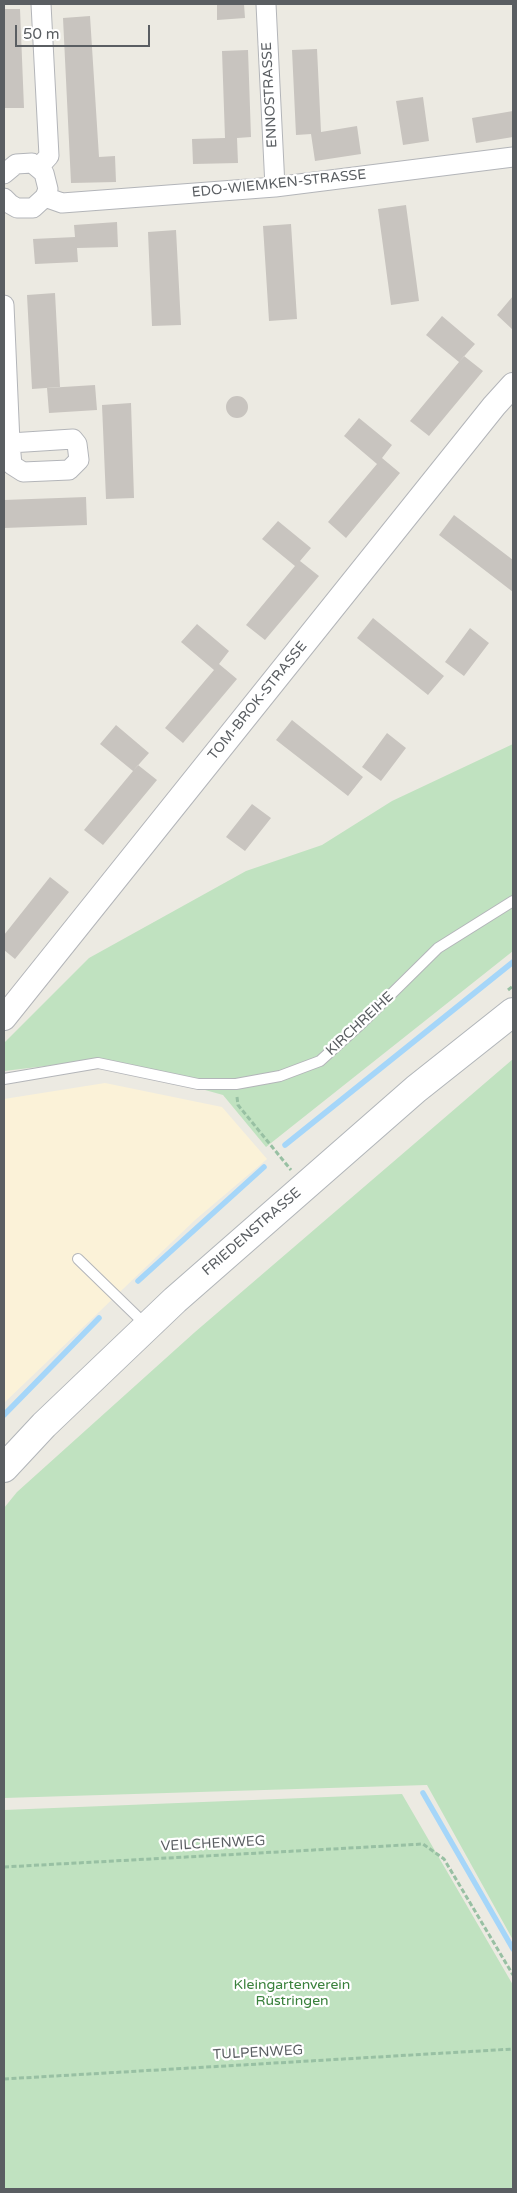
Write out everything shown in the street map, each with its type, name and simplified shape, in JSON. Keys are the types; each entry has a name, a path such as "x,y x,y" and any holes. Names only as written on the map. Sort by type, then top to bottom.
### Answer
{"main road":[{"name":"FRIEDENSTRASSE","path":"4,1468 44,1425 204,1274 408,1096 513,1012"}],"street":[{"path":"39,167 49,156 41,4"},
{"name":"ENNOSTRASSE","path":"266,4 275,187"},
{"name":"EDO-WIEMKEN-STRASSE","path":"45,197 62,203 275,187 513,158"},
{"path":"5,170 24,162 39,167 48,181 45,197 40,204 33,208 17,208 6,204"},
{"path":"4,306 10,443"},
{"name":"TOM-BROK-STRASSE","path":"4,1018 482,421 513,385"}],"lane":[{"name":"KIRCHREIHE","path":"4,1079 98,1063 198,1084 236,1084 280,1076 320,1061 363,1022 438,948 513,901"},
{"path":"78,1259 148,1326"}],"path":[{"path":"236,1084 238,1105 291,1170"},
{"name":"VEILCHENWEG","path":"4,1867 423,1844 444,1859 513,1975"},
{"name":"TULPENWEG","path":"4,2079 513,2049"}],"shaded area":[{"path":"105,1083 222,1107 267,1159 195,1220 4,1403 4,1099"}],"green space":[{"path":"513,744 513,951 266,1147 223,1095 97,1060 4,1071 4,1043 89,958 246,871 322,845 392,801"},
{"path":"513,1059 513,1940 427,1785 4,1798 4,1508 17,1492 195,1332"},
{"name":"Kleingartenverein Rüstringen","path":"402,1794 513,1985 513,2189 4,2189 4,1810"}],"building":[{"path":"217,4 244,4 245,18 217,20"},
{"path":"4,9 20,9 24,108 4,108"},
{"path":"90,16 99,157 115,156 116,182 71,183 63,18"},
{"path":"317,49 321,132 357,126 361,154 315,161 311,134 296,135 292,50"},
{"path":"248,50 251,137 237,138 238,163 193,164 192,139 225,138 222,51"},
{"path":"423,97 429,141 403,145 396,101"},
{"path":"513,111 513,137 476,143 472,118"},
{"path":"406,205 419,301 391,305 378,209"},
{"path":"117,222 118,247 77,248 78,262 35,264 33,239 75,237 74,225"},
{"path":"291,224 297,319 269,321 263,226"},
{"path":"176,230 181,325 152,326 148,232"},
{"path":"55,293 60,387 32,389 27,295"},
{"path":"513,296 513,330 497,315"},
{"path":"442,316 475,344 459,362 426,335"},
{"path":"464,356 483,371 429,436 410,421"},
{"path":"95,385 97,410 49,413 47,388"},
{"path":"237,396 245,399 248,407 245,415 237,418 229,415 226,407 229,399"},
{"path":"131,403 134,498 106,499 102,405"},
{"path":"359,418 392,445 382,458 400,473 346,538 328,522 377,464 344,436"},
{"path":"86,497 87,525 4,528 4,500"},
{"path":"454,515 513,560 513,592 439,535"},
{"path":"278,521 311,548 300,561 319,576 265,640 246,625 295,566 262,539"},
{"path":"373,618 444,676 428,695 357,638"},
{"path":"197,624 229,651 219,664 237,679 183,743 165,728 214,670 181,642"},
{"path":"470,628 489,643 464,676 445,662"},
{"path":"292,720 363,777 348,796 276,740"},
{"path":"116,725 149,753 133,771 100,744"},
{"path":"387,733 406,748 381,781 362,767"},
{"path":"138,765 157,780 103,845 84,830"},
{"path":"252,804 271,818 245,851 226,837"},
{"path":"50,877 69,892 15,959 4,950 4,935"}],"waterway":[{"path":"285,1145 513,962"},
{"path":"138,1281 264,1167"},
{"path":"4,1415 99,1318"},
{"path":"423,1793 513,1949"}]}
